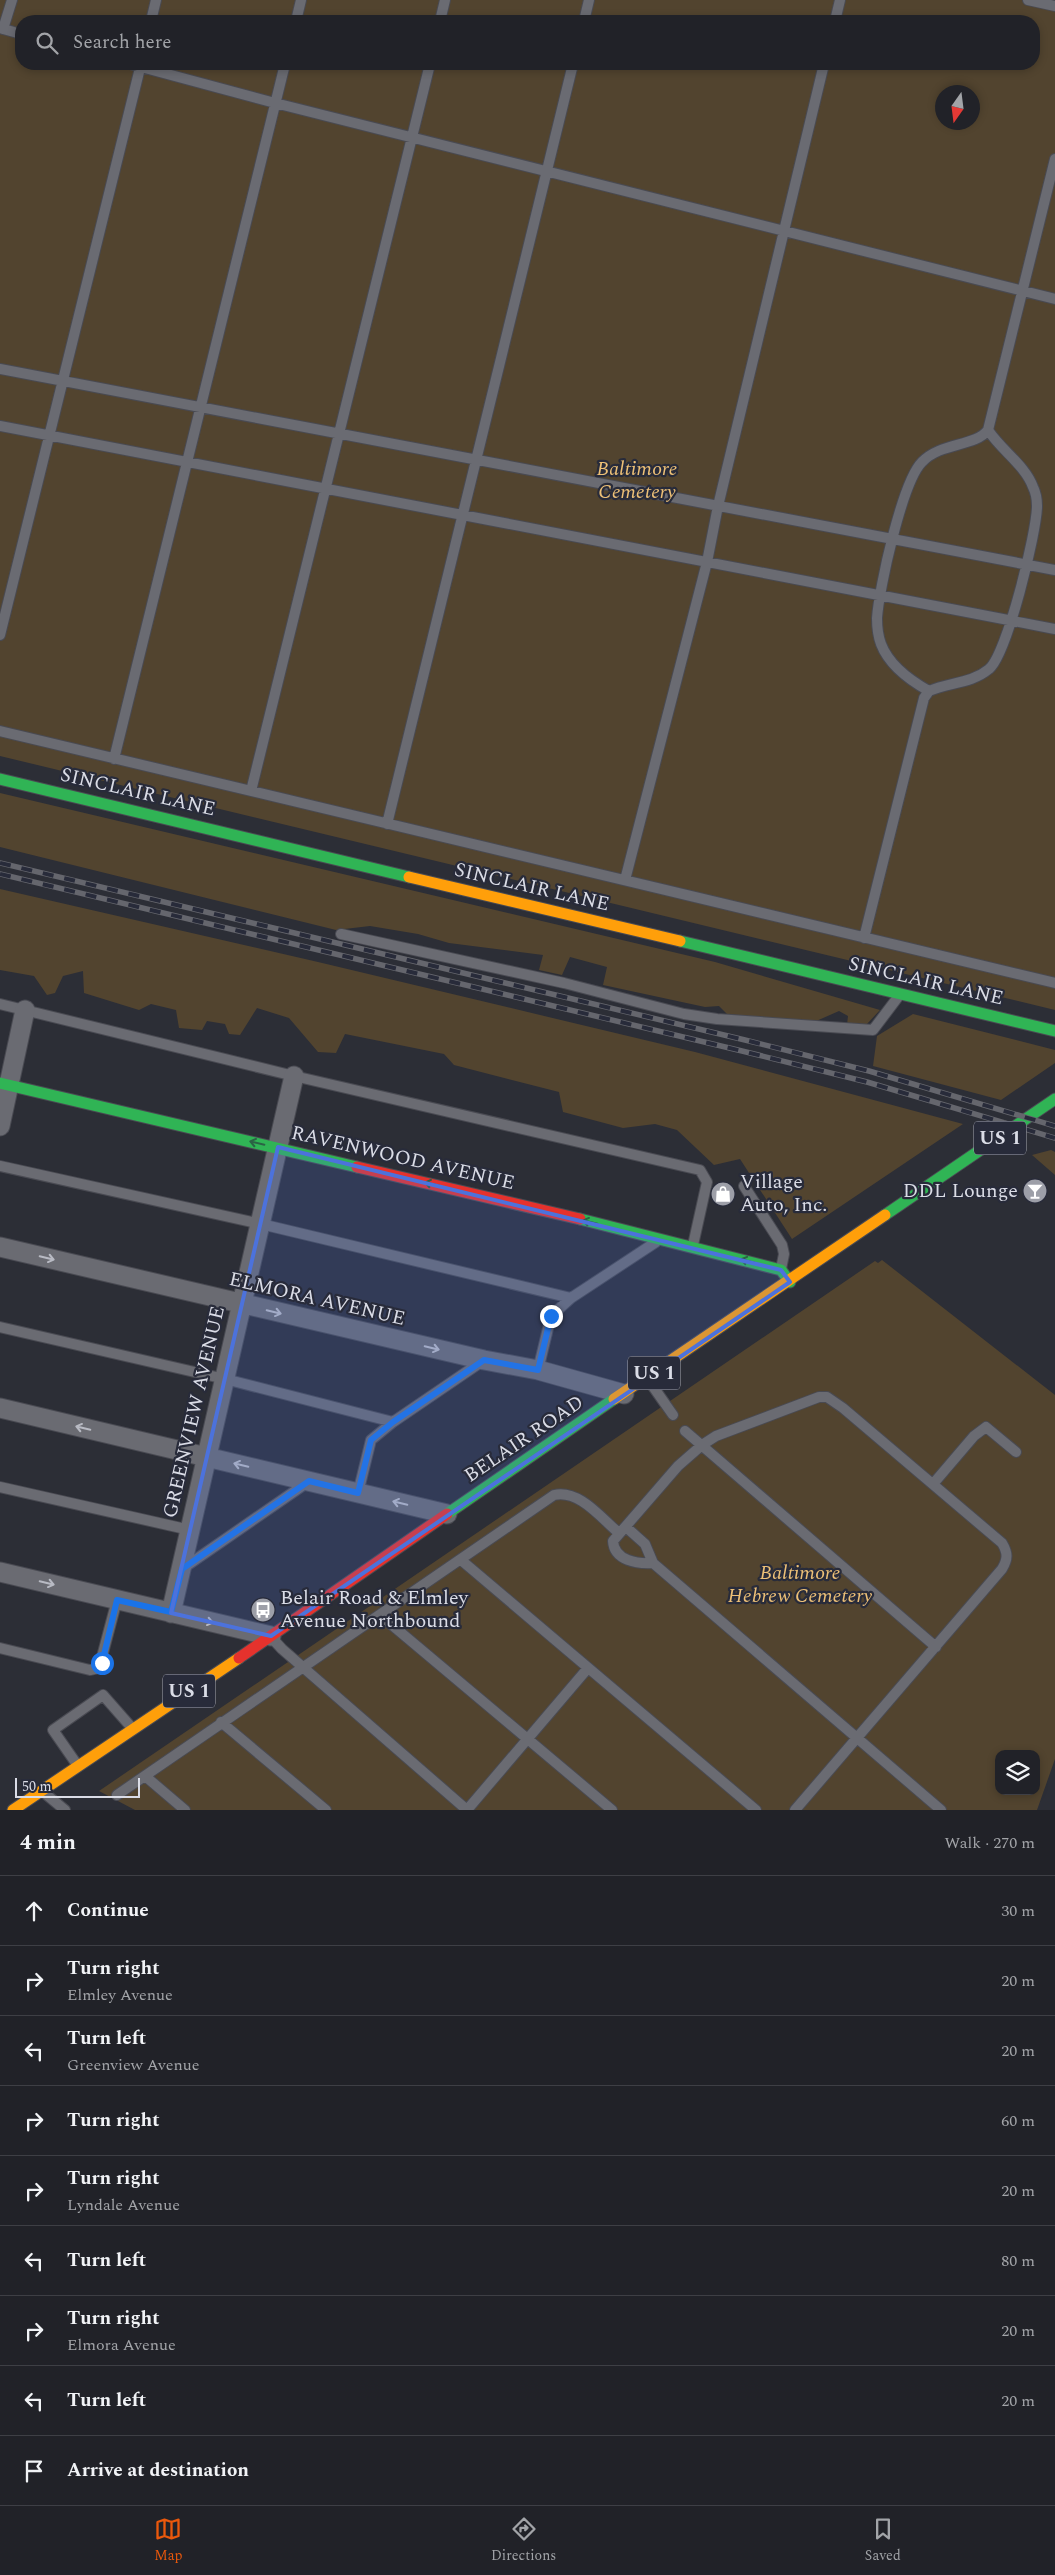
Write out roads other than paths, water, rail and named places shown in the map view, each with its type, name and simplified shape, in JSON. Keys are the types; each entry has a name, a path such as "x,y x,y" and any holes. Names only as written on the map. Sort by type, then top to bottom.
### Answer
{"main road":[{"name":"SINCLAIR LANE","path":"0,779 1055,1031"},
{"name":"RAVENWOOD AVENUE","path":"5,1084 661,1238 781,1270"},
{"name":"BELAIR ROAD","path":"13,1810 790,1282 1055,1099"},
{"path":"781,1270 790,1282"}],"street":[{"path":"0,1126 5,1084 25,1010"},
{"name":"GREENVIEW AVENUE","path":"171,1612 294,1076"},
{"name":"ELMORA AVENUE","path":"0,1247 242,1305 484,1360 538,1370 624,1394"},
{"path":"0,1408 447,1514"},
{"path":"0,1572 271,1636"}],"lane":[{"path":"12,0 2,28 15,32"},
{"path":"152,15 156,0"},
{"path":"297,15 301,0"},
{"path":"441,15 445,0"},
{"path":"585,15 588,0"},
{"path":"836,15 840,0"},
{"path":"1028,0 1055,6"},
{"path":"0,635 140,70"},
{"path":"159,70 412,138 1055,299"},
{"path":"114,759 284,70"},
{"path":"251,791 429,70"},
{"path":"388,824 572,70"},
{"path":"625,880 707,562 718,506 823,70"},
{"path":"929,692 901,672 884,652 878,631 880,595 911,480 922,462 934,452 983,437 988,430 1055,159"},
{"path":"0,369 1055,570"},
{"path":"0,426 1055,629"},
{"path":"864,938 924,698 929,692 970,681 991,668 1001,652 1012,620 1036,515 1036,493 1027,476 988,430"},
{"path":"0,732 1055,983"},
{"path":"341,934 564,983 684,1014 717,1019 873,1030 900,994"},
{"path":"0,1004 294,1076 700,1170 707,1182 693,1246"},
{"path":"0,1166 261,1224 571,1298"},
{"path":"744,1186 782,1245 784,1254 781,1270"},
{"path":"538,1370 547,1322 556,1310 661,1238"},
{"path":"0,1326 225,1379 393,1422"},
{"path":"358,1493 371,1440 393,1422 484,1360"},
{"path":"647,1378 673,1415"},
{"path":"653,1563 631,1562 617,1553 613,1542 678,1466 702,1445 733,1429 819,1397 827,1397 844,1408 1002,1543 1007,1556 1002,1569 795,1810"},
{"path":"933,1484 974,1436 986,1427 1016,1452"},
{"path":"685,1431 936,1647"},
{"path":"182,1569 309,1481"},
{"path":"0,1487 190,1530"},
{"path":"117,1795 221,1722 461,1560 542,1502 562,1493 576,1497 645,1544 653,1563 941,1810"},
{"path":"461,1560 756,1810"},
{"path":"0,1648 90,1670 99,1668 117,1600"},
{"path":"380,1614 612,1810"},
{"path":"271,1636 282,1650 467,1810 588,1668"},
{"path":"78,1766 53,1730 103,1695 132,1729"},
{"path":"221,1722 326,1810"},
{"path":"145,1776 185,1810"},
{"path":"41,1791 65,1810"}],"railway":[{"path":"0,863 745,1040 869,1071 1055,1126"},
{"path":"0,874 867,1082 1055,1138"}],"place":[{"name":"DDL Lounge","path":"1035,1191"},
{"name":"Village Auto, Inc.","path":"723,1194"},
{"name":"Belair Road & Elmley Avenue Northbound","path":"263,1610"}],"park label":[{"name":"Baltimore Cemetery","path":"637,480"},
{"name":"Baltimore Hebrew Cemetery","path":"800,1584"}]}
